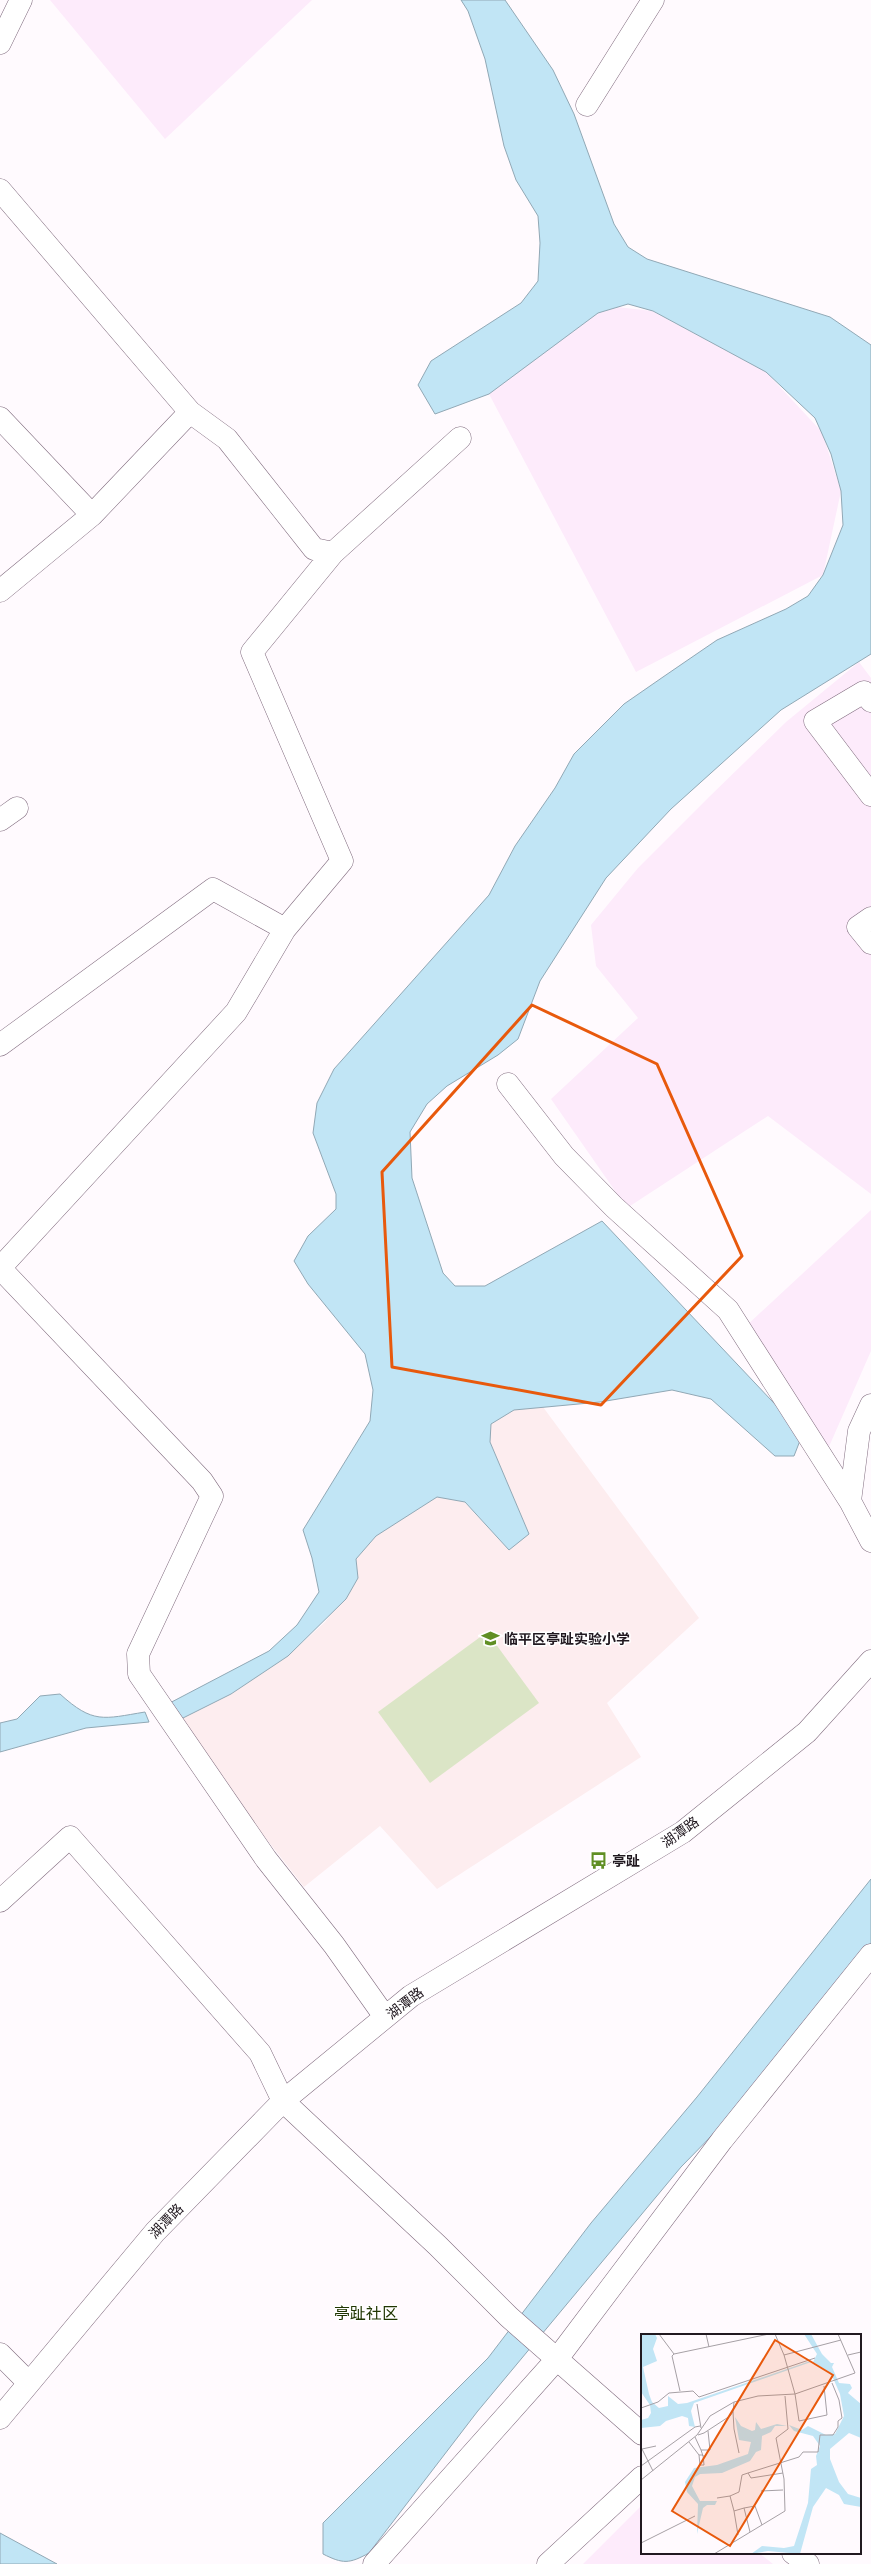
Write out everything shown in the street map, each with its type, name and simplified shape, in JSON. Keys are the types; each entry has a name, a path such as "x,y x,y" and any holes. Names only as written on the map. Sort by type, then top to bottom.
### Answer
{"street":[{"path":"0,42 21,0"},
{"path":"587,106 653,0"},
{"path":"0,190 190,412 227,439 314,548 333,553"},
{"path":"0,592 92,515 190,412"},
{"path":"0,418 92,515"},
{"path":"385,2017 334,1945 266,1859 139,1674 138,1654 212,1496 202,1481 0,1268 236,1012 285,929 342,861 252,652 333,553 460,438"},
{"path":"871,702 864,692 816,721 871,795"},
{"path":"0,1044 213,888 285,929"},
{"path":"871,918 858,927 871,943"},
{"path":"508,1084 570,1161 614,1207 728,1310 850,1501 871,1541"},
{"path":"850,1501 859,1431 871,1405"},
{"name":"湖潭路","path":"0,2418 155,2232 283,2101 411,1996 683,1832 807,1732 871,1661"},
{"path":"0,1901 70,1837 260,2053 283,2101 438,2246 509,2317 641,2433"},
{"path":"374,2564 549,2352 871,1955"},
{"path":"0,2354 29,2383"},
{"path":"548,2564 641,2478"},
{"path":"794,2554 808,2564"}],"highlighted area":[{"path":"532,1005 657,1064 742,1256 601,1405 392,1367 382,1172"}],"shaded area":[{"path":"50,0 312,0 165,139"},
{"path":"617,307 652,311 766,372 822,432 841,491 823,575 636,672 489,394 598,313"},
{"path":"859,662 871,678 871,1194 768,1116 627,1208 551,1099 638,1018 596,966 591,925 638,868 708,798 786,722"},
{"path":"871,1210 871,1351 824,1458 745,1327"},
{"name":"临平区亭趾实验小学","path":"543,1407 699,1618 607,1703 641,1757 437,1889 380,1826 304,1887 175,1722 231,1694 288,1656 325,1622 358,1578 356,1559 376,1536 437,1497 464,1502 509,1550 529,1534 490,1442 490,1424 514,1410"},
{"path":"641,2506 641,2554 760,2554 773,2564 583,2564"}],"green space":[{"path":"487,1632 539,1703 430,1783 378,1712"}],"water":[{"path":"461,0 505,0 553,70 574,114 614,224 628,247 647,259 830,317 871,345 871,654 781,710 671,809 606,878 540,981 518,1039 498,1055 447,1086 427,1104 410,1132 412,1178 443,1273 455,1286 485,1286 602,1221 788,1418 801,1438 794,1456 775,1456 711,1399 672,1390 600,1402 514,1410 491,1424 490,1442 529,1534 509,1550 465,1502 437,1497 376,1536 356,1559 358,1578 346,1599 288,1656 231,1694 175,1722 164,1706 269,1651 297,1625 319,1592 312,1558 303,1530 370,1421 373,1390 365,1354 308,1284 294,1261 308,1236 336,1209 336,1194 313,1133 317,1103 334,1069 489,895 515,846 555,788 574,754 624,704 717,640 786,609 808,596 823,575 843,525 841,491 831,454 815,418 766,372 653,311 628,304 598,313 489,394 435,414 418,385 431,361 521,303 538,281 540,243 538,216 516,180 504,146 485,59 468,11"},
{"path":"60,1694 71,1704 90,1715 108,1717 145,1712 149,1722 86,1728 0,1752 0,1723 17,1719 40,1696"},
{"path":"871,1879 871,1944 771,2075 681,2167 477,2412 369,2553 351,2561 336,2560 323,2554 323,2523 488,2358 591,2223 697,2097"},
{"path":"0,2533 57,2564 0,2564"}],"place":[{"name":"临平区亭趾实验小学","path":"491,1639"},
{"name":"亭趾","path":"599,1861"}],"district":[{"name":"亭趾社区","path":"366,2313"}]}
